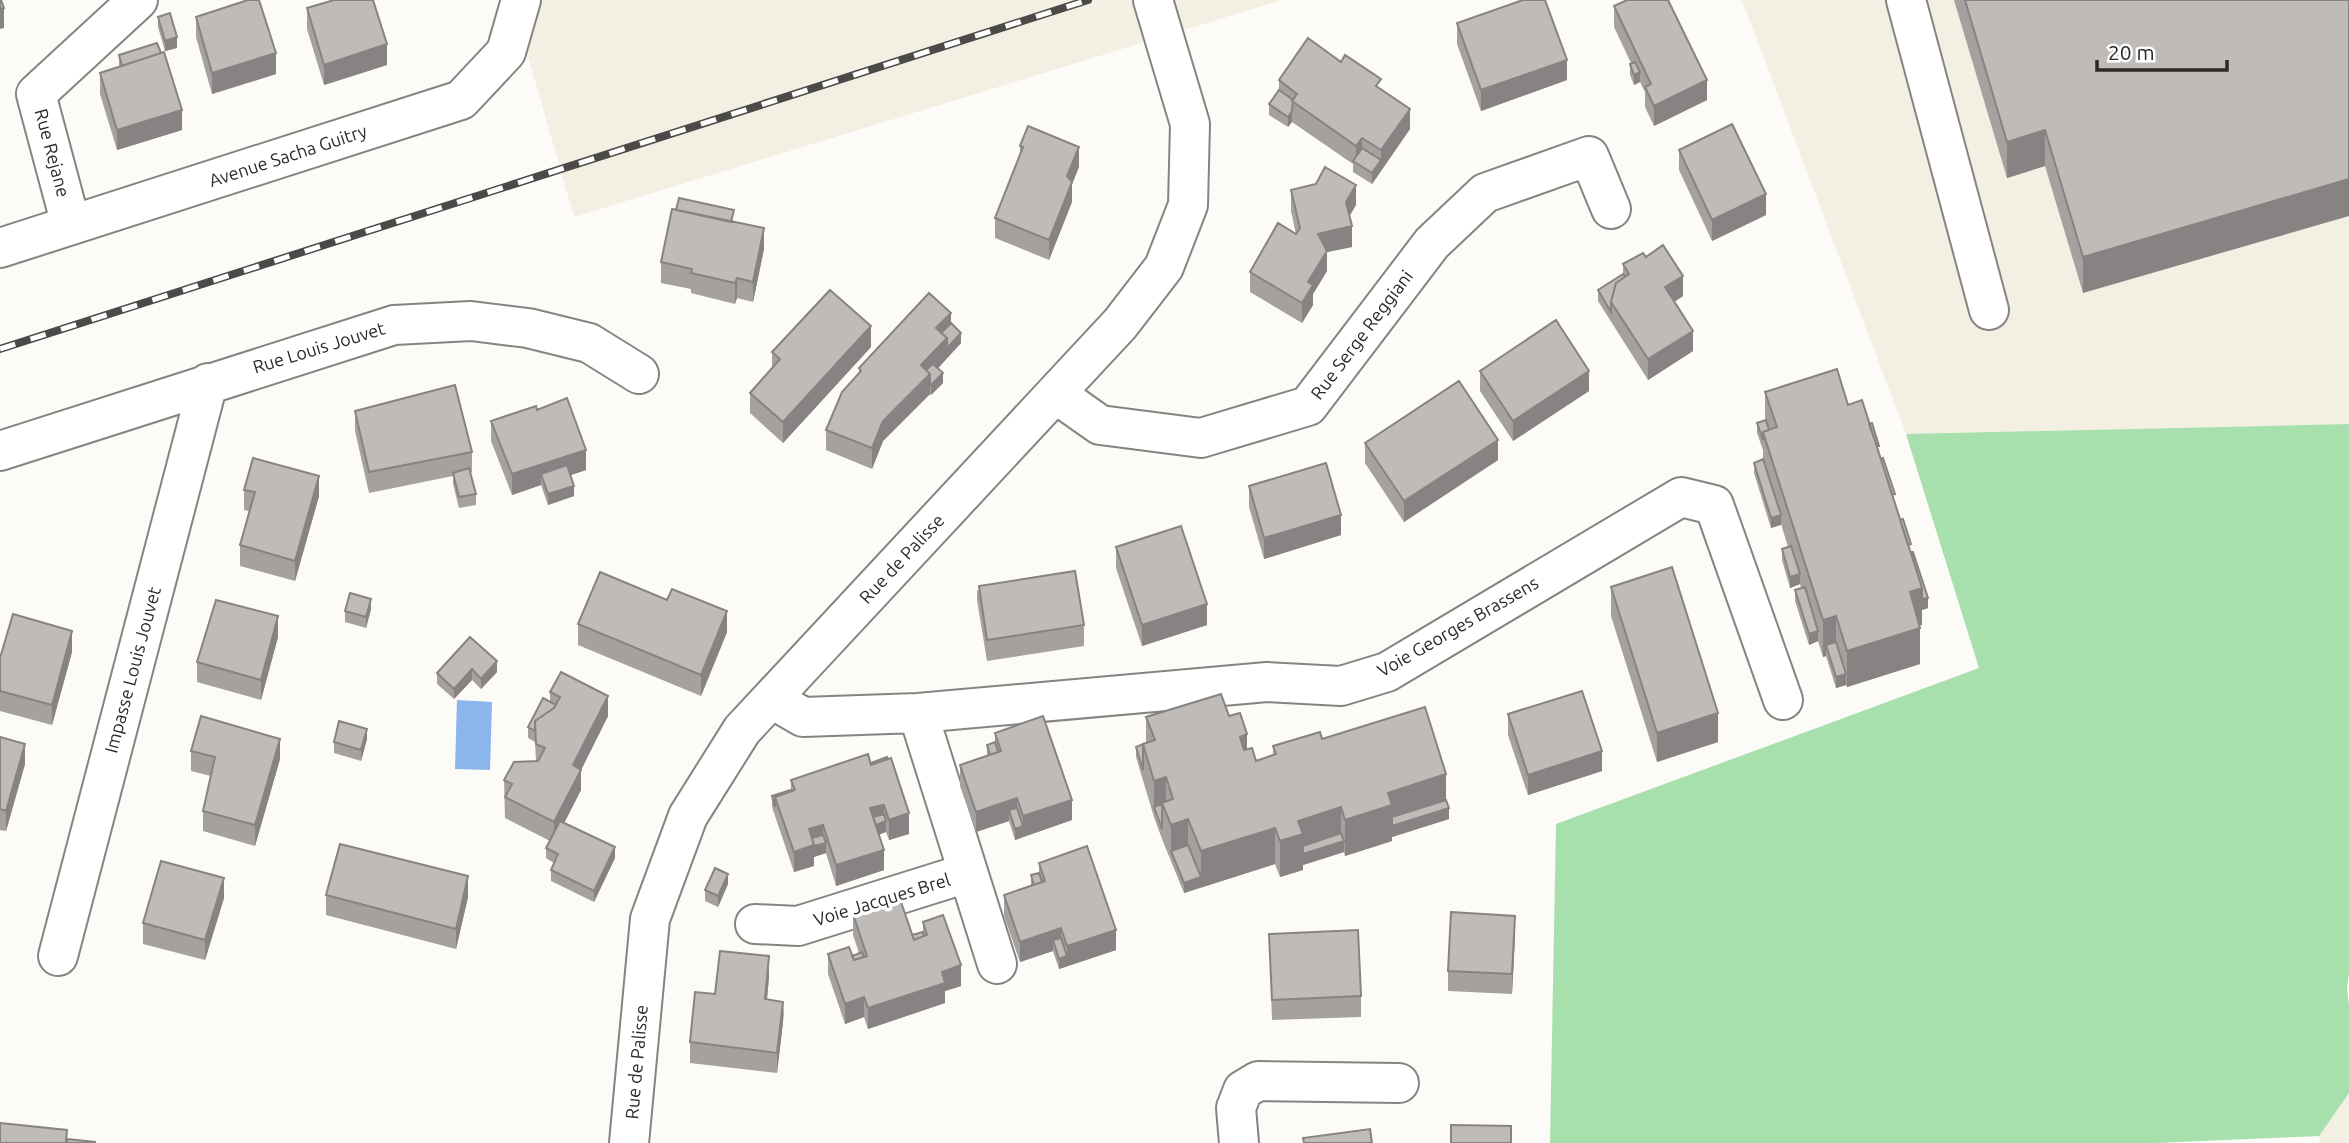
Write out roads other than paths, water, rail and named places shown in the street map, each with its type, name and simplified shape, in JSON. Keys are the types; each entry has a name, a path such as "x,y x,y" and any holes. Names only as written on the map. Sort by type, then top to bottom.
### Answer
{"street":[{"name":"Rue Rejane","path":"71,225 36,94 138,0"},
{"name":"Avenue Sacha Guitry","path":"0,248 461,100 506,52 521,0"},
{"name":"Rue de Palisse","path":"629,1143 650,919 688,816 742,730 1120,324 1164,267 1188,205 1191,124 1153,0"},
{"path":"1906,0 1989,310"},
{"name":"Rue Serge Reggiani","path":"1056,394 1100,425 1201,438 1308,406 1432,243 1485,192 1589,156 1611,209"},
{"name":"Rue Louis Jouvet","path":"0,451 394,325 471,321 528,328 589,343 639,374"},
{"name":"Impasse Louis Jouvet","path":"58,956 208,383"},
{"name":"Voie Georges Brassens","path":"772,699 803,718 918,713 1267,682 1341,686 1387,672 1681,497 1714,505 1783,700"},
{"name":"Voie Jacques Brel","path":"918,713 997,964"},
{"name":"Voie Jacques Brel","path":"755,924 798,926 967,873"},
{"path":"1239,1143 1236,1108 1243,1090 1258,1081 1399,1083"}],"water":[{"path":"457,700 492,702 490,770 455,769"}],"railway":[{"path":"0,349 1088,0"}]}
